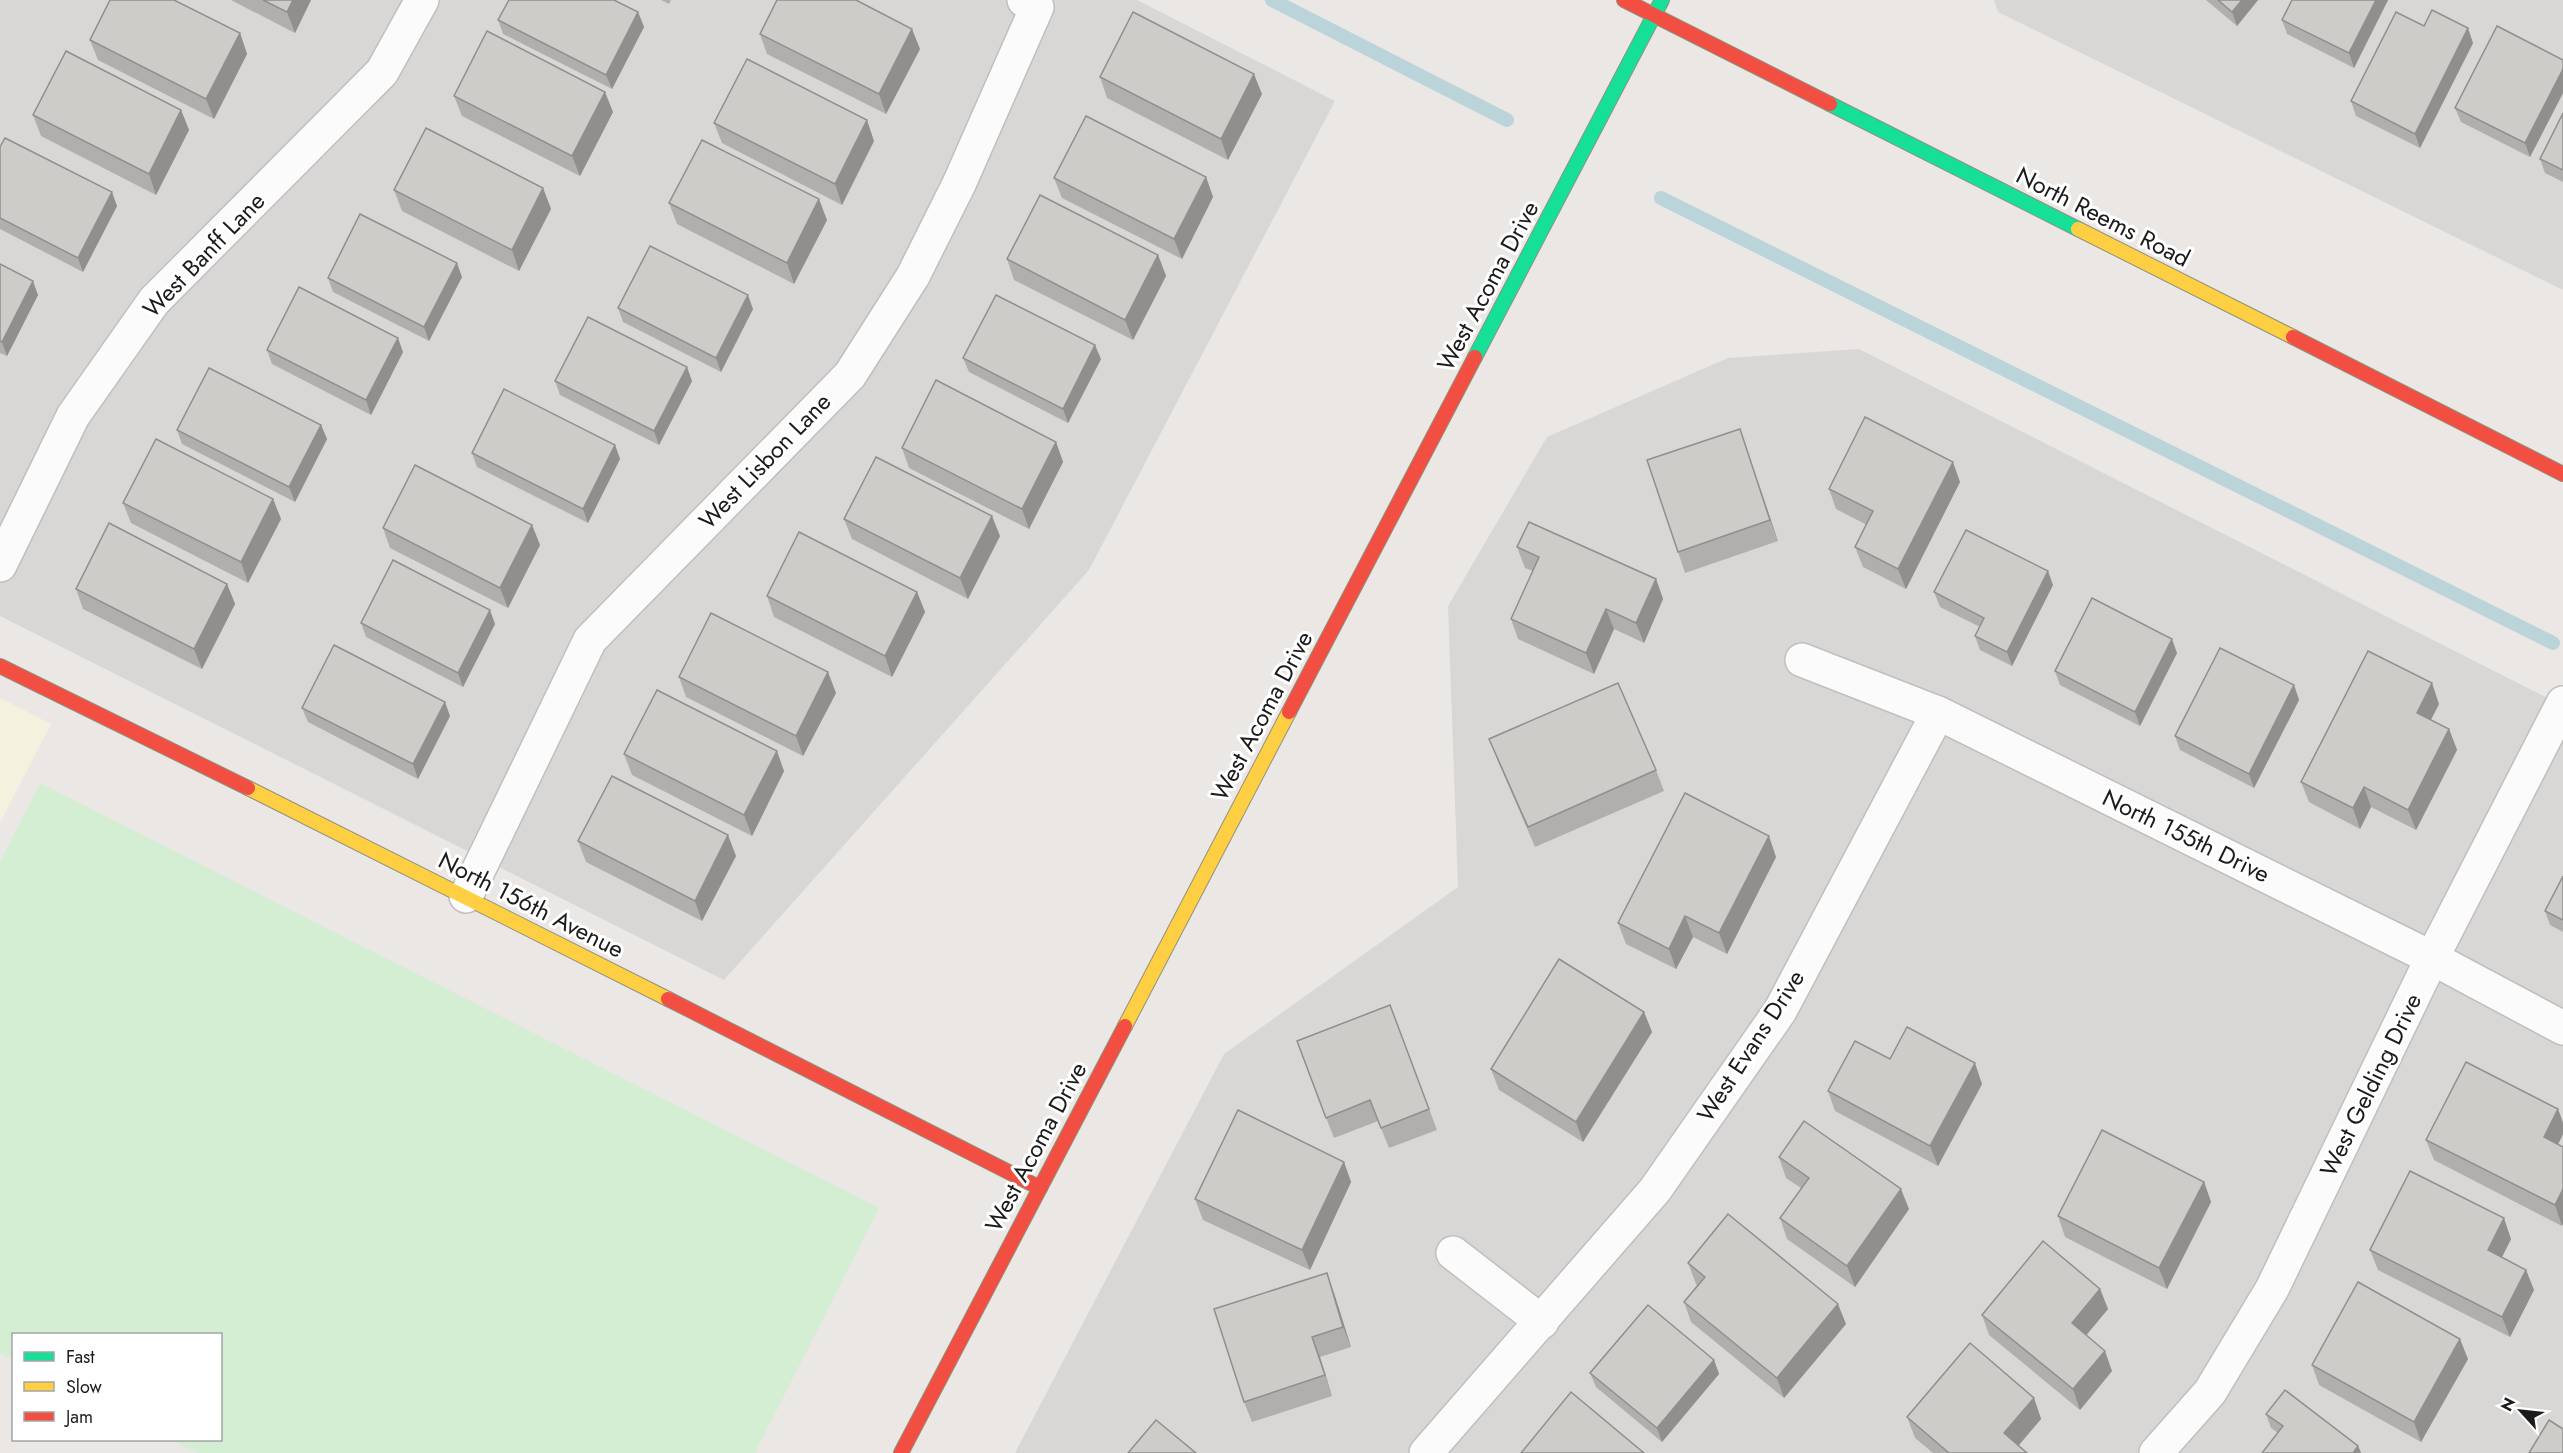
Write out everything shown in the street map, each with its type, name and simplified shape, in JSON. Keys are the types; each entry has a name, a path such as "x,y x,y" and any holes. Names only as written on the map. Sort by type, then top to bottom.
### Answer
{"street":[{"name":"West Banff Lane","path":"0,565 73,416 154,302 382,72 422,0"},
{"name":"North Reems Road","path":"1624,0 2563,474"},
{"name":"West Acoma Drive","path":"901,1453 1662,0"},
{"name":"West Lisbon Lane","path":"466,897 590,640 850,375 913,276 959,184 1030,3"},
{"name":"North 155th Drive","path":"1802,660 1938,713 2432,958 2563,1028"},
{"name":"North 156th Avenue","path":"0,666 466,897 1040,1188"},
{"name":"West Gelding Drive","path":"2156,1453 2210,1392 2272,1290 2432,958 2563,703"},
{"name":"West Evans Drive","path":"1426,1453 1655,1190 1780,1011 1938,713"},
{"path":"1453,1253 1542,1322"}],"shaded area":[{"path":"0,0 1137,0 1335,101 1089,570 724,980 0,616"},
{"path":"1994,0 2563,0 2563,290 1998,12"},
{"path":"1859,349 2563,706 2563,1453 1015,1453 1224,1054 1458,887 1448,606 1547,437 1728,358"},
{"path":"0,698 51,724 0,823"}],"green space":[{"path":"40,783 879,1208 755,1453 198,1453 173,1441 222,1441 222,1333 12,1333 12,1359 0,1353 0,862"}],"building":[{"path":"110,0 174,0 240,33 206,99 90,40"},
{"path":"263,0 293,0 287,12"},
{"path":"509,0 614,0 638,12 606,75 498,20"},
{"path":"777,0 856,0 912,29 879,94 760,34"},
{"path":"2218,0 2242,0 2232,12"},
{"path":"2292,0 2376,0 2349,53 2282,20"},
{"path":"2432,10 2468,28 2415,134 2351,101 2396,12 2424,26"},
{"path":"1133,12 1254,74 1221,139 1100,77"},
{"path":"2497,26 2563,60 2563,69 2525,143 2455,108"},
{"path":"487,31 605,92 572,156 454,96"},
{"path":"66,51 181,110 149,174 33,115"},
{"path":"747,59 867,120 835,184 714,123"},
{"path":"2563,113 2563,170 2540,159"},
{"path":"1086,116 1206,177 1174,239 1054,178"},
{"path":"426,128 543,188 512,250 394,190"},
{"path":"5,138 112,192 78,258 0,218 0,147"},
{"path":"702,140 819,199 787,263 669,203"},
{"path":"1040,195 1158,255 1125,320 1007,259"},
{"path":"360,214 457,263 424,327 328,278"},
{"path":"650,246 748,295 716,358 618,308"},
{"path":"0,264 33,281 2,342 0,341"},
{"path":"299,287 398,338 366,400 267,350"},
{"path":"996,295 1095,345 1063,409 963,358"},
{"path":"588,317 687,367 654,431 555,381"},
{"path":"209,368 321,425 289,487 177,430"},
{"path":"936,380 1056,442 1022,509 902,448"},
{"path":"504,389 615,445 583,509 472,453"},
{"path":"1865,417 1953,462 1898,569 1855,547 1873,511 1829,489"},
{"path":"1740,429 1770,520 1678,552 1647,460"},
{"path":"156,439 273,499 241,562 123,503"},
{"path":"876,457 992,516 960,578 844,519"},
{"path":"415,465 532,525 500,588 383,528"},
{"path":"1529,522 1656,579 1636,623 1606,609 1586,653 1511,619 1539,557 1517,547"},
{"path":"109,523 227,584 194,649 76,589"},
{"path":"1966,530 2048,571 2007,652 1975,636 1984,618 1934,592"},
{"path":"799,532 917,592 885,656 767,596"},
{"path":"393,560 490,610 458,673 361,623"},
{"path":"2092,598 2172,639 2135,712 2055,671"},
{"path":"711,613 828,672 796,736 679,677"},
{"path":"334,645 445,702 413,764 302,708"},
{"path":"2220,648 2294,685 2249,774 2175,736"},
{"path":"2368,651 2432,683 2417,713 2449,729 2408,810 2364,787 2353,808 2301,782"},
{"path":"1618,683 1656,770 1528,827 1489,739"},
{"path":"657,690 777,751 744,815 624,754"},
{"path":"612,776 728,835 695,901 578,841"},
{"path":"1685,793 1769,836 1719,933 1685,916 1669,949 1618,923"},
{"path":"2563,876 2563,920 2545,911"},
{"path":"1559,959 1644,1012 1576,1122 1491,1069"},
{"path":"1390,1005 1429,1109 1381,1128 1370,1100 1326,1118 1297,1041"},
{"path":"1907,1027 1975,1063 1930,1146 1828,1091 1855,1041 1890,1059"},
{"path":"2466,1062 2558,1109 2544,1137 2563,1147 2563,1189 2555,1205 2426,1140"},
{"path":"1238,1110 1344,1162 1302,1250 1195,1199"},
{"path":"1804,1121 1901,1189 1847,1266 1780,1218 1809,1178 1779,1157"},
{"path":"2102,1130 2204,1182 2159,1268 2058,1216"},
{"path":"2410,1171 2504,1218 2488,1250 2526,1270 2502,1317 2370,1250"},
{"path":"1728,1214 1838,1304 1777,1378 1684,1302 1705,1277 1688,1263"},
{"path":"2043,1241 2100,1289 2072,1323 2105,1351 2073,1389 1982,1315"},
{"path":"1327,1273 1343,1327 1312,1337 1325,1375 1244,1402 1214,1309"},
{"path":"2358,1282 2460,1339 2414,1422 2312,1365"},
{"path":"1648,1305 1714,1360 1657,1428 1590,1373"},
{"path":"1970,1343 2034,1398 2004,1433 2027,1453 1949,1453 1907,1417"},
{"path":"2285,1390 2358,1446 2353,1453 2262,1453 2283,1426 2266,1414"},
{"path":"1571,1392 1644,1453 1521,1453"},
{"path":"1156,1420 1196,1453 1128,1453"},
{"path":"2549,1420 2563,1429 2563,1453 2529,1453"}],"waterway":[{"path":"1272,0 1507,120"},
{"path":"1661,198 2553,643"}],"traffic: fast":[{"path":"1475,357 1662,0"},
{"path":"1830,104 2078,229"}],"traffic: slow":[{"path":"2078,229 2293,337"},
{"path":"1125,1026 1289,712"},
{"path":"248,788 668,999"}],"traffic: jam":[{"path":"1624,0 1830,104"},
{"path":"2293,337 2563,474"},
{"path":"1289,712 1475,357"},
{"path":"0,666 248,788"},
{"path":"668,999 1040,1188"},
{"path":"901,1453 1125,1026"}]}
